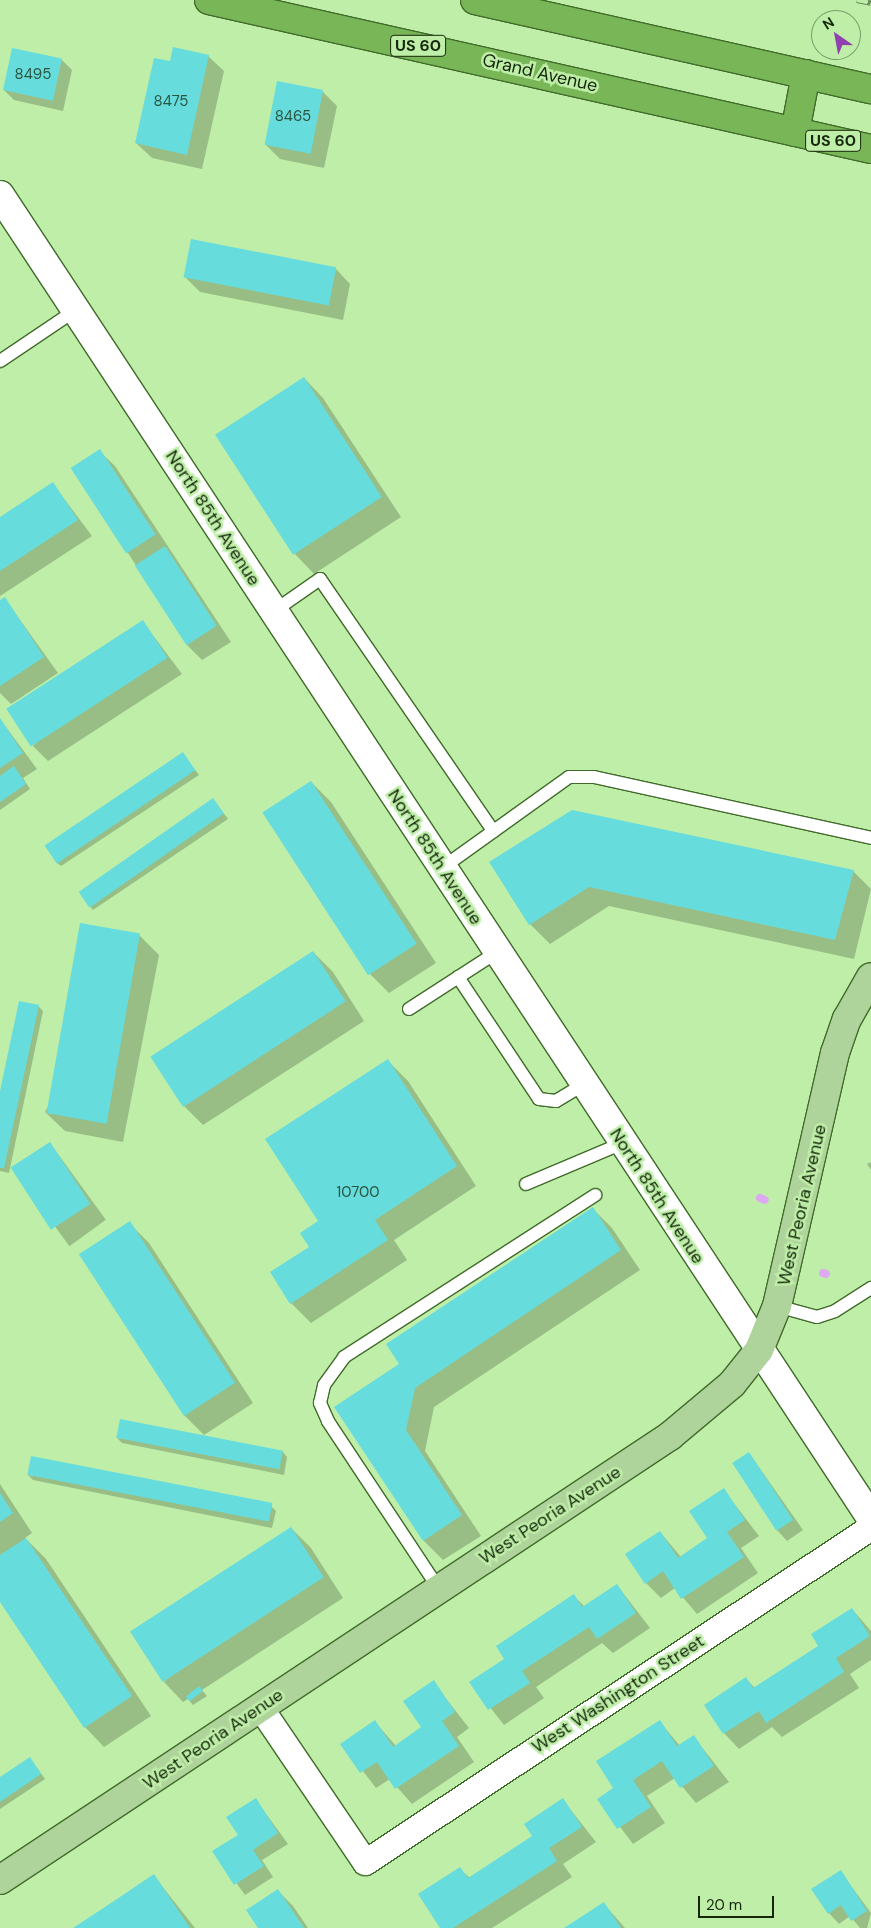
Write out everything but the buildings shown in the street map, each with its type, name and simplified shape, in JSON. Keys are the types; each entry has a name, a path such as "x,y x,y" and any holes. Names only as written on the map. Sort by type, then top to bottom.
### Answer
{"highway":[{"name":"Grand Avenue","path":"208,0 871,149"},
{"path":"475,0 871,89"},
{"path":"796,132 806,74"}],"main road":[{"name":"West Peoria Avenue","path":"0,1880 670,1436 732,1384 759,1350 778,1306 835,1054 847,1019 871,977"}],"street":[{"name":"North 85th Avenue","path":"0,195 871,1518"},
{"name":"West Washington Street","path":"260,1707 365,1862 871,1527"}],"lane":[{"path":"0,345 4,359 76,310"},
{"path":"274,611 320,579 493,831"},
{"path":"442,868 568,777 594,777 871,838"},
{"path":"409,1009 497,952"},
{"path":"458,977 539,1099 556,1100 584,1084"},
{"path":"526,1184 623,1143"},
{"path":"439,1589 328,1421 320,1403 324,1385 344,1357 595,1195"},
{"path":"778,1306 817,1317 835,1311 871,1288"}],"waterway":[{"path":"760,1198 765,1200"}],"railway":[{"path":"857,0 871,3"}]}
